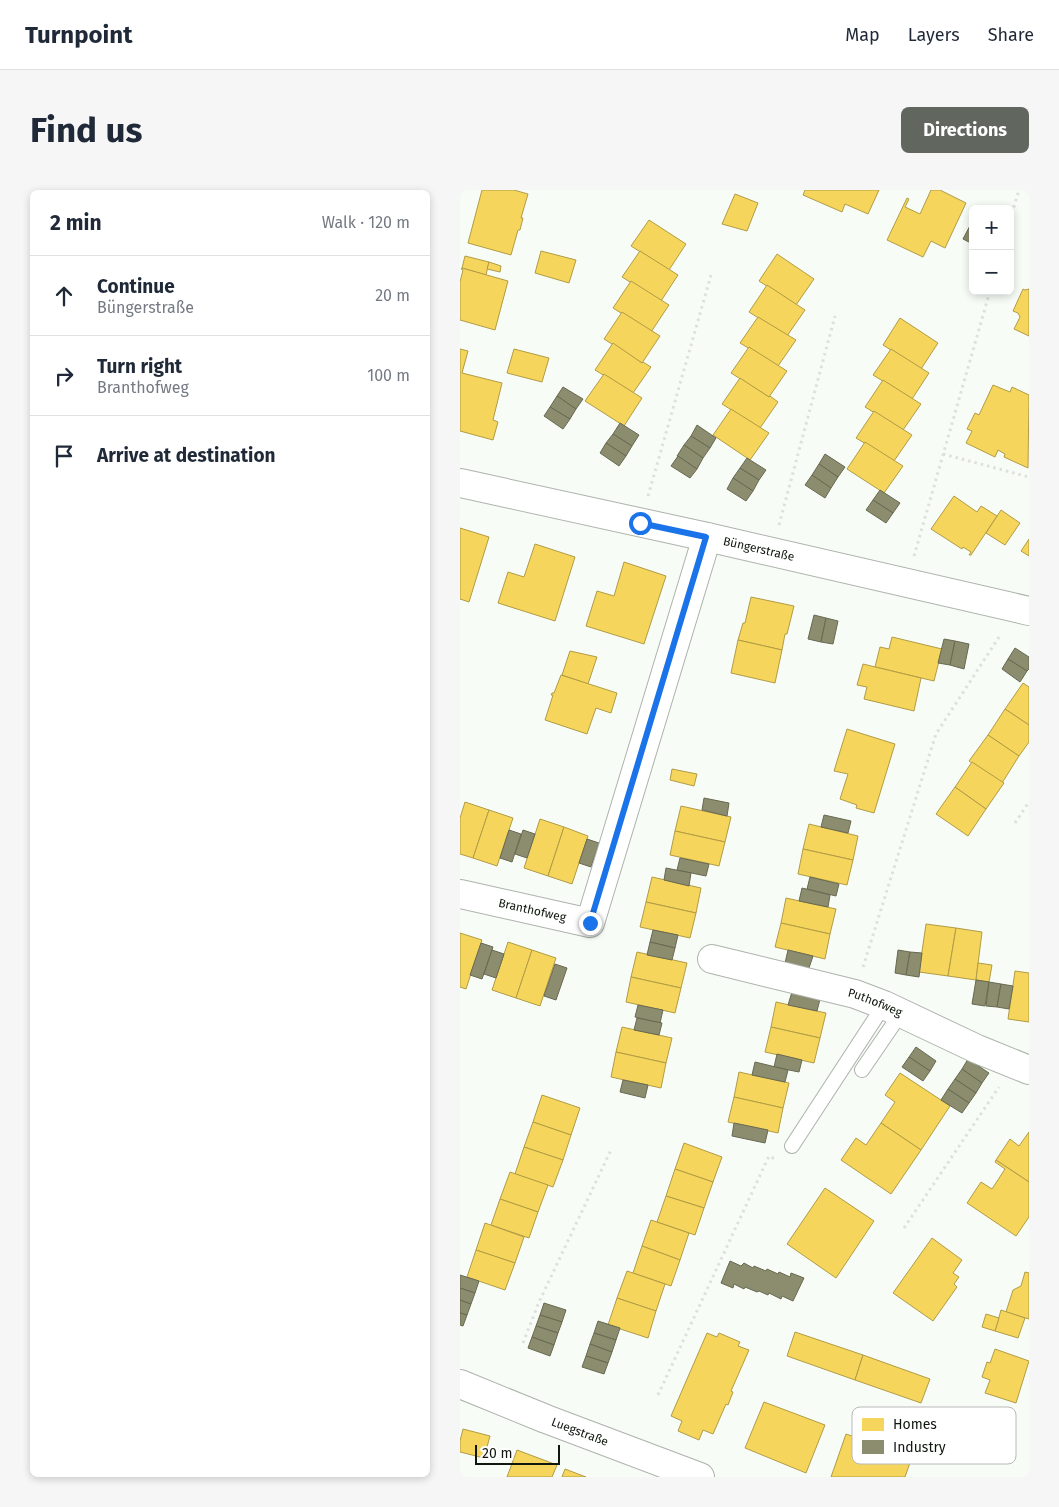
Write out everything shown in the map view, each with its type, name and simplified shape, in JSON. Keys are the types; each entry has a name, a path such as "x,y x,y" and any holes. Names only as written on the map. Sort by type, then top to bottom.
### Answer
{"street":[{"name":"Büngerstraße","path":"460,484 706,537 1023,609"},
{"name":"Branthofweg","path":"460,894 590,923 706,537"},
{"name":"Puthofweg","path":"712,959 855,994 892,1009 977,1049 1022,1067"},
{"name":"Luegstraße","path":"460,1384 546,1419 700,1477"}],"lane":[{"path":"862,1070 892,1009"},
{"path":"792,1146 892,1009"}],"path":[{"path":"1014,207 1019,190"},
{"path":"640,523 711,275"},
{"path":"906,583 989,295"},
{"path":"772,552 835,316"},
{"path":"944,454 1029,476"},
{"path":"855,994 936,734 1023,609"},
{"path":"1015,823 1029,802"},
{"path":"904,1228 1022,1067"},
{"path":"523,1343 539,1302 610,1150"},
{"path":"658,1395 769,1156 778,1161"}],"building: Homes":[{"path":"482,190 514,190 528,194 521,218 523,218 520,230 518,230 511,255 468,243"},
{"path":"805,190 879,190 868,214 845,204 842,212 803,195"},
{"path":"931,190 940,190 966,203 945,248 931,241 923,257 887,240 907,198 909,199 905,207 920,214"},
{"path":"735,194 758,203 747,231 722,224"},
{"path":"649,220 686,244 669,270 631,246"},
{"path":"541,251 576,260 569,283 535,273"},
{"path":"640,251 678,275 661,301 622,277"},
{"path":"777,254 814,279 796,305 759,281"},
{"path":"465,256 489,262 486,275 462,268"},
{"path":"489,262 501,266 500,272 487,269"},
{"path":"462,268 508,281 495,330 460,320"},
{"path":"631,281 669,305 651,332 613,308"},
{"path":"767,285 805,310 787,336 749,312"},
{"path":"1023,289 1029,289 1029,336 1014,329 1020,317 1018,313 1013,311"},
{"path":"622,312 660,336 642,363 604,339"},
{"path":"758,317 796,340 778,366 740,343"},
{"path":"900,318 938,343 921,369 883,345"},
{"path":"613,343 651,367 633,393 595,370"},
{"path":"749,347 787,371 769,397 731,373"},
{"path":"460,349 468,351 462,373 502,383 493,420 498,422 493,440 460,431"},
{"path":"514,349 549,358 542,382 507,373"},
{"path":"891,349 929,373 912,399 873,375"},
{"path":"604,374 642,398 624,426 585,401"},
{"path":"740,378 778,402 760,428 722,404"},
{"path":"883,380 921,404 903,430 865,407"},
{"path":"993,385 1010,392 1012,387 1029,395 1028,468 1004,457 1005,454 998,450 995,457 966,443 972,431 967,429 975,413 979,415"},
{"path":"731,409 769,433 750,460 713,435"},
{"path":"874,411 912,435 894,461 856,438"},
{"path":"865,442 903,466 884,493 847,469"},
{"path":"954,496 977,512 981,506 997,516 971,555 969,555 971,552 963,547 962,549 931,529"},
{"path":"1001,510 1020,523 1005,545 986,533"},
{"path":"460,528 489,537 469,602 460,599"},
{"path":"1029,539 1029,556 1021,551"},
{"path":"535,544 575,557 555,621 498,603 508,572 524,577"},
{"path":"624,562 666,576 644,644 586,626 597,591 614,596"},
{"path":"751,597 794,606 782,650 738,640 743,623 745,623"},
{"path":"892,637 942,649 934,681 875,667 880,647 889,649"},
{"path":"738,640 782,650 775,683 731,673"},
{"path":"570,651 597,657 588,684 562,675"},
{"path":"863,664 921,678 914,711 864,699 867,687 857,685"},
{"path":"561,675 617,693 611,713 596,708 587,734 545,720 553,695 551,695 554,693"},
{"path":"1023,683 1029,687 1029,725 1005,709"},
{"path":"1005,709 1029,725 1029,742 1019,756 988,735"},
{"path":"847,729 895,744 874,813 856,808 857,805 840,799 848,774 834,771"},
{"path":"988,735 1019,756 1002,783 969,761"},
{"path":"972,762 1004,783 986,809 955,787"},
{"path":"672,769 697,774 694,786 670,780"},
{"path":"955,787 986,809 968,836 936,814"},
{"path":"465,802 489,810 473,858 460,854 460,818"},
{"path":"681,806 731,817 725,842 675,831"},
{"path":"489,810 513,818 497,866 473,858"},
{"path":"540,819 564,827 548,876 524,868"},
{"path":"809,824 858,836 853,860 803,849"},
{"path":"564,827 588,836 572,884 548,876"},
{"path":"675,831 725,842 719,866 670,855"},
{"path":"803,849 853,860 847,885 798,874"},
{"path":"652,877 701,888 696,913 646,902"},
{"path":"786,898 836,909 830,934 781,923"},
{"path":"646,902 696,913 690,938 640,927"},
{"path":"781,923 830,934 825,959 775,947"},
{"path":"926,924 956,928 948,976 919,972"},
{"path":"956,928 982,932 976,980 948,976"},
{"path":"460,933 482,940 466,989 460,987"},
{"path":"508,942 532,950 516,998 492,990"},
{"path":"532,950 556,958 540,1006 516,998"},
{"path":"637,952 687,963 681,988 631,977"},
{"path":"978,963 992,965 989,982 976,980"},
{"path":"1015,971 1029,973 1029,1022 1008,1019"},
{"path":"631,977 681,988 675,1013 626,1002"},
{"path":"776,1002 826,1013 820,1038 771,1027"},
{"path":"622,1027 672,1038 666,1063 616,1052"},
{"path":"771,1027 820,1038 814,1063 765,1052"},
{"path":"616,1052 666,1063 661,1088 611,1077"},
{"path":"739,1072 789,1083 783,1108 734,1097"},
{"path":"900,1073 950,1106 921,1150 881,1123 895,1102 885,1095"},
{"path":"542,1095 580,1108 571,1135 533,1122"},
{"path":"734,1097 783,1108 778,1133 728,1122"},
{"path":"533,1122 571,1135 563,1160 524,1147"},
{"path":"881,1123 921,1150 891,1194 841,1160 856,1138 866,1145"},
{"path":"1029,1132 1029,1182 996,1160 1010,1139 1019,1146"},
{"path":"684,1143 722,1157 713,1182 675,1169"},
{"path":"524,1147 563,1160 553,1187 515,1174"},
{"path":"996,1160 1029,1182 1029,1217 1016,1236 967,1203 981,1182 992,1189 1005,1169 995,1162"},
{"path":"675,1169 713,1182 704,1208 666,1196"},
{"path":"510,1172 548,1185 538,1212 500,1199"},
{"path":"825,1188 874,1221 836,1278 787,1244"},
{"path":"666,1196 704,1208 695,1235 657,1222"},
{"path":"500,1199 538,1212 529,1238 491,1225"},
{"path":"651,1220 689,1233 680,1260 642,1246"},
{"path":"485,1223 524,1237 515,1263 476,1250"},
{"path":"932,1238 962,1260 953,1273 959,1277 954,1284 957,1287 933,1321 893,1293"},
{"path":"642,1246 680,1260 671,1286 633,1273"},
{"path":"476,1250 515,1263 505,1290 467,1277"},
{"path":"627,1271 665,1284 656,1311 617,1298"},
{"path":"1025,1272 1029,1273 1029,1319 1006,1312 1013,1290 1021,1286"},
{"path":"617,1298 656,1311 648,1338 608,1325"},
{"path":"1001,1310 1025,1318 1018,1338 995,1331"},
{"path":"986,1314 999,1318 995,1331 982,1327"},
{"path":"795,1332 863,1355 855,1380 787,1356"},
{"path":"707,1333 717,1337 719,1333 740,1342 738,1346 749,1350 731,1391 733,1392 728,1405 726,1404 713,1434 703,1430 699,1440 678,1431 682,1421 671,1416"},
{"path":"995,1349 1029,1361 1016,1403 985,1393 990,1380 982,1377 987,1362 990,1363"},
{"path":"863,1355 930,1379 921,1403 855,1380"},
{"path":"764,1402 825,1425 806,1473 745,1448"},
{"path":"463,1429 490,1436 484,1458 460,1452"},
{"path":"846,1434 852,1436 852,1464 910,1464 905,1477 831,1477"},
{"path":"517,1450 557,1465 552,1477 507,1477"},
{"path":"565,1469 586,1477 562,1477"}],"building: Industry":[{"path":"969,228 969,242 963,239"},
{"path":"563,387 583,399 576,409 557,396"},
{"path":"557,396 576,409 570,419 550,407"},
{"path":"550,407 570,419 563,429 544,416"},
{"path":"620,423 639,435 632,446 613,434"},
{"path":"697,425 716,438 710,448 691,436"},
{"path":"613,434 632,446 626,456 606,443"},
{"path":"691,436 710,448 703,458 684,445"},
{"path":"606,443 626,456 619,466 600,453"},
{"path":"684,445 703,458 697,469 677,456"},
{"path":"825,454 845,467 838,477 819,464"},
{"path":"678,456 697,469 690,478 671,466"},
{"path":"747,458 766,470 759,480 740,468"},
{"path":"819,464 838,477 831,488 812,475"},
{"path":"740,468 759,480 753,491 733,478"},
{"path":"812,475 831,488 825,498 805,485"},
{"path":"733,478 753,491 746,501 727,489"},
{"path":"880,490 900,503 893,513 873,500"},
{"path":"873,500 893,513 886,523 866,510"},
{"path":"814,615 826,618 821,642 808,639"},
{"path":"826,618 838,621 833,644 821,642"},
{"path":"944,639 955,641 950,665 938,663"},
{"path":"955,641 969,644 964,669 950,665"},
{"path":"1015,648 1029,657 1029,669 1027,671 1008,659"},
{"path":"1008,659 1027,671 1020,682 1002,669"},
{"path":"704,798 729,803 727,816 702,810"},
{"path":"824,815 851,821 848,833 821,827"},
{"path":"509,830 521,834 512,862 500,858"},
{"path":"523,830 535,834 527,858 515,854"},
{"path":"587,839 599,843 591,867 579,863"},
{"path":"680,858 709,864 706,876 677,870"},
{"path":"666,868 691,873 689,886 664,880"},
{"path":"810,877 839,884 836,896 807,889"},
{"path":"802,888 830,895 828,907 799,901"},
{"path":"653,930 678,935 675,948 650,942"},
{"path":"650,942 675,948 672,960 647,955"},
{"path":"481,943 493,947 482,979 470,975"},
{"path":"492,950 504,954 496,978 484,974"},
{"path":"788,950 813,956 809,968 785,963"},
{"path":"898,950 910,952 906,975 895,973"},
{"path":"910,952 922,953 919,977 906,975"},
{"path":"555,964 567,968 556,1000 544,996"},
{"path":"976,980 989,982 985,1006 972,1004"},
{"path":"989,982 1001,984 997,1007 986,1006"},
{"path":"1001,984 1013,986 1009,1009 997,1007"},
{"path":"792,992 820,999 817,1011 788,1005"},
{"path":"638,1005 663,1010 660,1023 635,1017"},
{"path":"637,1018 662,1023 659,1035 634,1030"},
{"path":"916,1047 936,1061 930,1071 909,1057"},
{"path":"777,1054 802,1060 799,1072 774,1067"},
{"path":"909,1057 930,1071 923,1081 902,1067"},
{"path":"968,1059 989,1073 982,1083 962,1069"},
{"path":"755,1062 788,1070 785,1082 752,1075"},
{"path":"962,1069 982,1083 976,1093 955,1079"},
{"path":"955,1079 976,1093 969,1103 948,1089"},
{"path":"623,1080 648,1085 645,1098 620,1092"},
{"path":"948,1089 969,1103 962,1113 941,1100"},
{"path":"734,1123 768,1130 765,1143 732,1136"},
{"path":"730,1261 741,1266 744,1263 753,1268 754,1266 766,1271 767,1269 790,1277 791,1273 804,1278 793,1301 782,1296 781,1299 769,1293 768,1295 745,1287 744,1289 734,1284 733,1288 721,1283"},
{"path":"460,1275 479,1281 475,1293 460,1288"},
{"path":"460,1288 475,1293 471,1304 460,1300"},
{"path":"460,1300 471,1304 467,1315 460,1313"},
{"path":"544,1303 566,1310 562,1322 540,1315"},
{"path":"460,1313 467,1315 463,1326 460,1325"},
{"path":"540,1315 562,1322 558,1333 536,1326"},
{"path":"598,1321 620,1328 616,1340 594,1333"},
{"path":"536,1326 558,1333 554,1345 532,1337"},
{"path":"594,1333 616,1340 612,1352 590,1344"},
{"path":"532,1337 554,1345 550,1356 528,1348"},
{"path":"590,1344 612,1352 608,1363 586,1356"},
{"path":"586,1356 608,1363 604,1374 582,1367"}],"route":[{"path":"590,923 706,537 640,523"}]}
